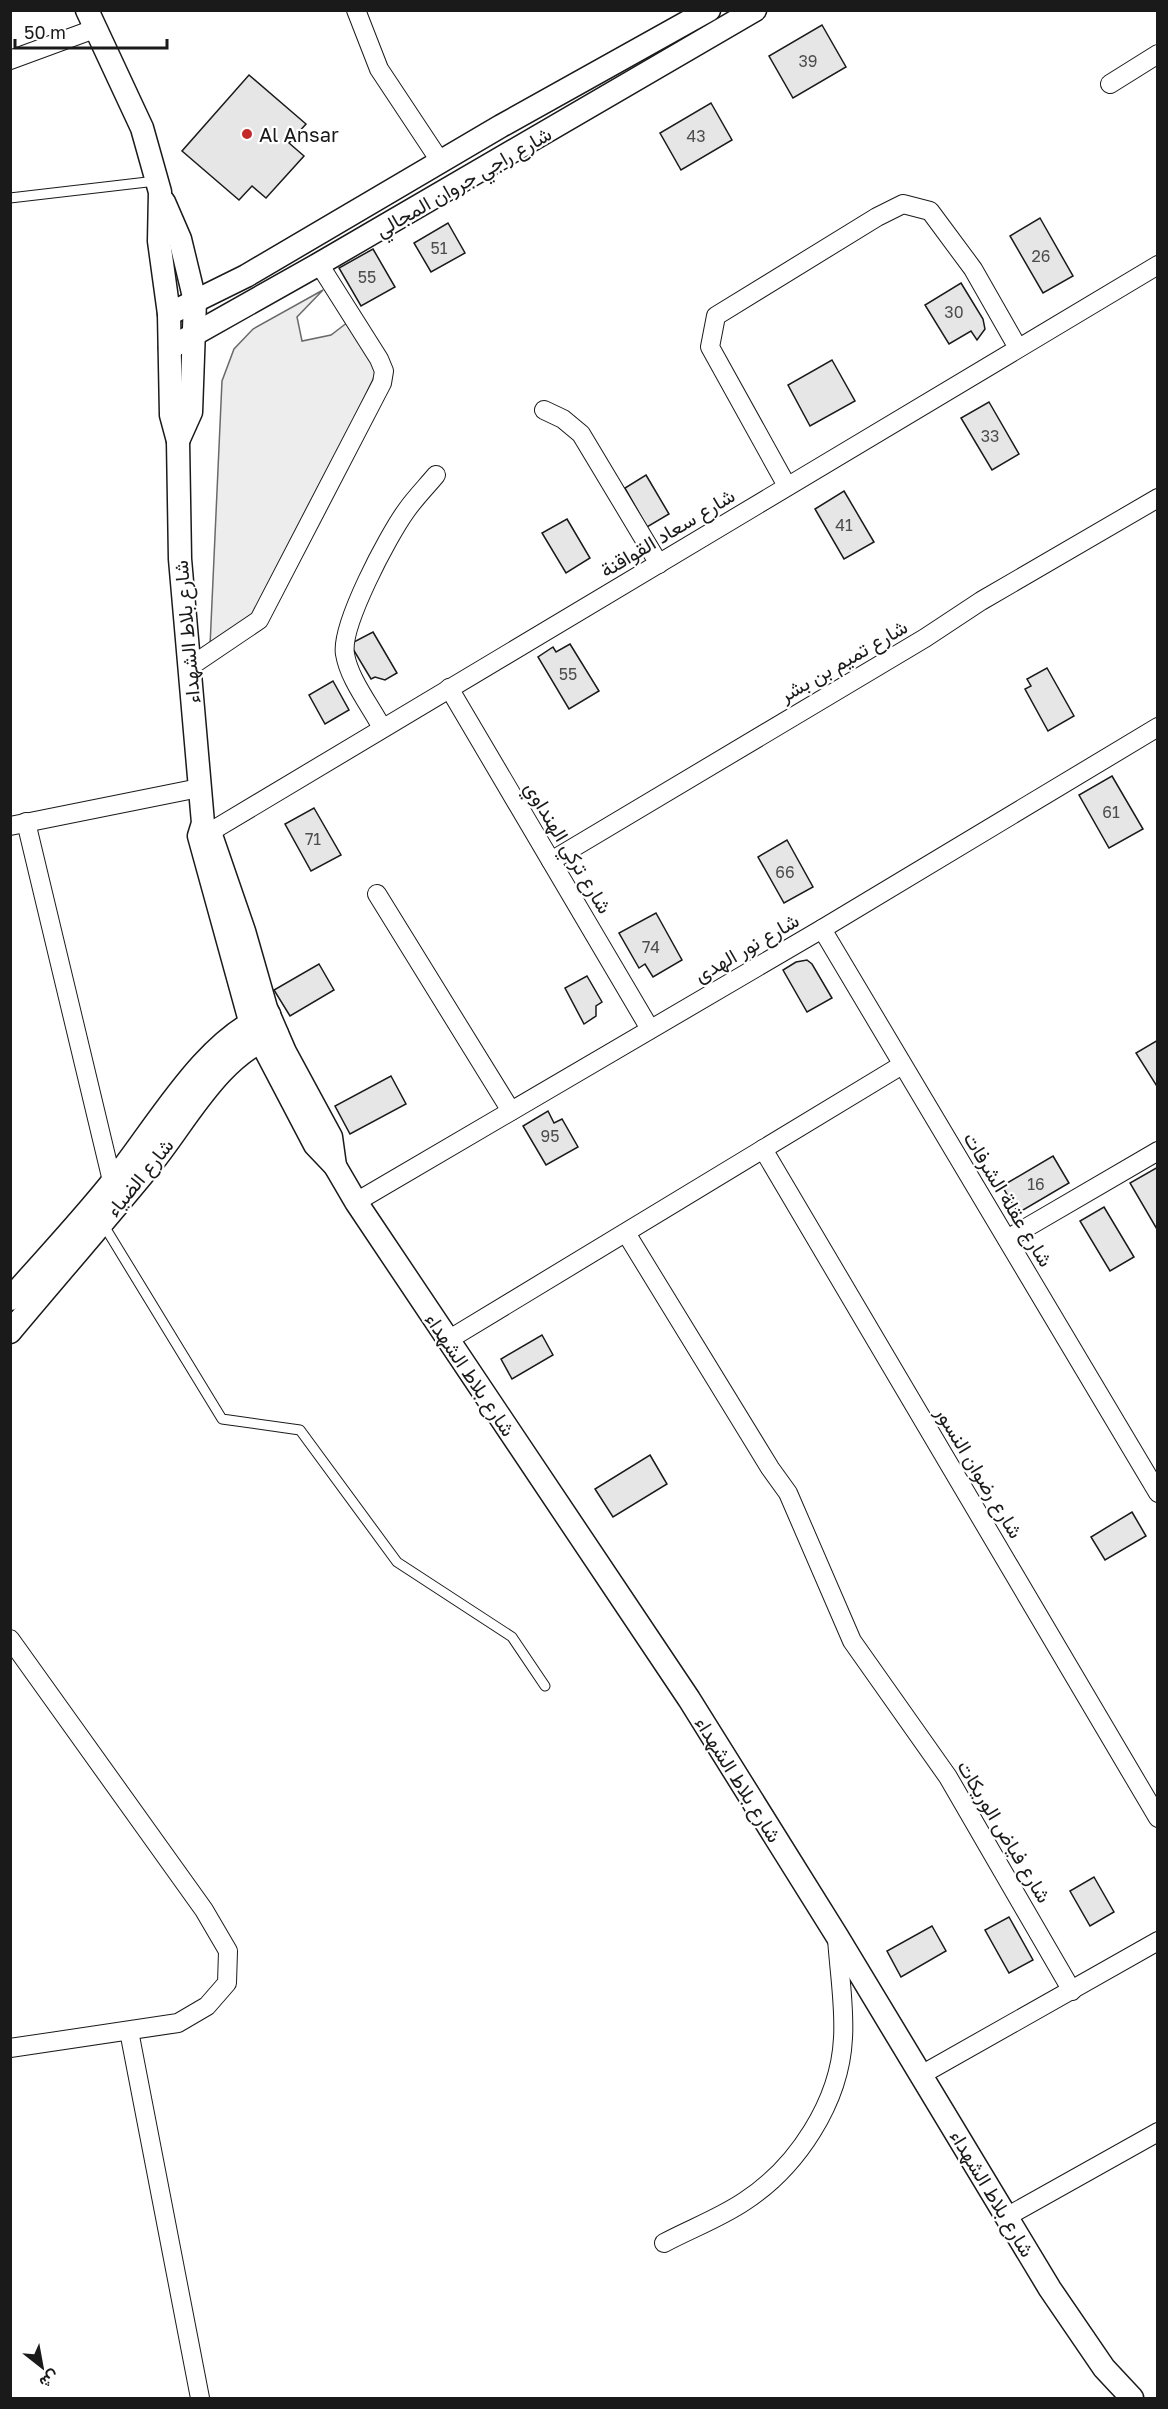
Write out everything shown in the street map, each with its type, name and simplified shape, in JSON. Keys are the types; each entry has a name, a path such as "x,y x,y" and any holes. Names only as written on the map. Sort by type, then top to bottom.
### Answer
{"street":[{"path":"356,10 379,69 440,161"},
{"name":"شارع راجي جروان المجالي","path":"170,348 319,264 755,10"},
{"path":"696,14 703,42"},
{"name":"شارع راجي جروان المجالي","path":"169,314 246,276 696,14"},
{"path":"10,60 92,19"},
{"name":"شارع بلاط الشهداء","path":"92,19 142,128 159,186 180,239 195,302 191,412 178,441"},
{"path":"1110,84 1158,54"},
{"path":"501,126 515,150"},
{"name":"شارع بلاط الشهداء","path":"159,186 159,241 169,314 171,415 178,441 180,559 204,830 241,920 264,1027 315,1145 335,1166 356,1202 689,1699 837,1936 1050,2289 1104,2368 1132,2398"},
{"path":"787,486 710,347 716,316 877,218 903,204 930,211 973,269 1018,348"},
{"path":"188,668 259,620 382,383 384,371 379,359 319,264"},
{"name":"شارع سعاد القواقنة","path":"204,830 382,728 1158,266"},
{"path":"544,410 563,419 581,434 659,564"},
{"path":"382,728 347,664 345,631 353,610 405,512 435,475"},
{"name":"شارع تميم بن بشر","path":"551,861 925,638 981,601 1158,498"},
{"name":"شارع تركي الهنداوي","path":"449,688 650,1029"},
{"name":"شارع نور الهدى","path":"356,1202 1156,732"},
{"path":"112,1182 18,824 199,788"},
{"path":"377,894 511,1111"},
{"name":"شارع عقلة الشرفات","path":"822,929 1158,1493"},
{"name":"شارع الضياء","path":"10,1299 112,1182 175,1097 229,1036 264,1027"},
{"name":"شارع الضياء","path":"10,1332 150,1166 195,1106 264,1027"},
{"path":"448,1340 902,1065"},
{"name":"شارع رضوان النسور","path":"763,1149 1158,1818"},
{"path":"1007,1239 1158,1151"},
{"name":"شارع فياض الوريكات","path":"626,1233 770,1468 788,1493 852,1641 894,1696 948,1777 1072,1990"},
{"path":"10,1639 204,1910 228,1951 227,1983 207,2006 178,2023 10,2048"},
{"path":"664,2243 745,2202 788,2166 817,2122 834,2085 843,2039 837,1936"},
{"path":"921,2075 1158,1941"},
{"path":"129,2031 201,2398"},
{"path":"1008,2217 1158,2132"}],"lane":[{"path":"10,198 159,186"},
{"path":"101,1222 222,1419 300,1430 397,1562 512,1637 545,1686"}],"shaded area":[{"path":"323,290 297,317 302,341 331,335 348,322 378,369 256,621 210,646 222,381 234,349 253,329"}],"building":[{"path":"822,25 846,67 793,98 769,56"},
{"name":"Al Ansar","path":"249,75 306,124 289,143 304,156 266,198 252,186 239,200 182,151"},
{"path":"711,103 732,140 681,170 660,133"},
{"path":"1040,218 1073,276 1043,293 1010,236"},
{"path":"448,223 465,253 431,272 414,243"},
{"path":"373,249 395,287 361,306 339,268"},
{"path":"961,283 983,319 985,329 977,340 971,331 949,344 925,305"},
{"path":"832,360 855,401 810,426 788,385"},
{"path":"989,402 1019,454 992,470 961,418"},
{"path":"646,475 669,514 647,527 625,488"},
{"path":"844,491 874,542 844,559 815,509"},
{"path":"567,519 590,558 566,573 542,533"},
{"path":"373,632 397,673 385,680 375,677 371,679 350,644"},
{"path":"570,644 599,691 569,709 538,657 553,647 556,652"},
{"path":"1047,668 1074,716 1048,731 1025,689 1031,686 1027,679"},
{"path":"333,681 349,710 325,724 309,695"},
{"path":"1112,776 1143,829 1109,848 1079,795"},
{"path":"314,808 341,855 311,871 285,824"},
{"path":"787,840 813,887 784,903 758,857"},
{"path":"656,913 682,960 653,977 645,964 639,968 619,933"},
{"path":"807,960 812,964 832,998 807,1012 783,970 796,962"},
{"path":"319,964 334,990 290,1016 274,990"},
{"path":"587,976 602,1002 596,1006 596,1016 584,1024 565,988"},
{"path":"1158,1040 1158,1088 1136,1053"},
{"path":"391,1076 406,1104 350,1134 335,1106"},
{"path":"548,1111 554,1123 562,1119 578,1147 546,1165 523,1126"},
{"path":"1053,1156 1069,1183 1018,1213 1002,1186"},
{"path":"1158,1167 1158,1231 1130,1183"},
{"path":"1104,1207 1134,1257 1110,1271 1080,1221"},
{"path":"542,1335 553,1355 512,1379 501,1359"},
{"path":"650,1455 667,1484 613,1517 595,1489"},
{"path":"1132,1512 1146,1536 1105,1560 1091,1537"},
{"path":"1094,1877 1114,1912 1090,1926 1070,1891"},
{"path":"1009,1917 1033,1960 1009,1973 985,1930"},
{"path":"932,1926 946,1951 901,1977 887,1951"}],"place":[{"name":"Al Ansar","path":"247,134"}]}
